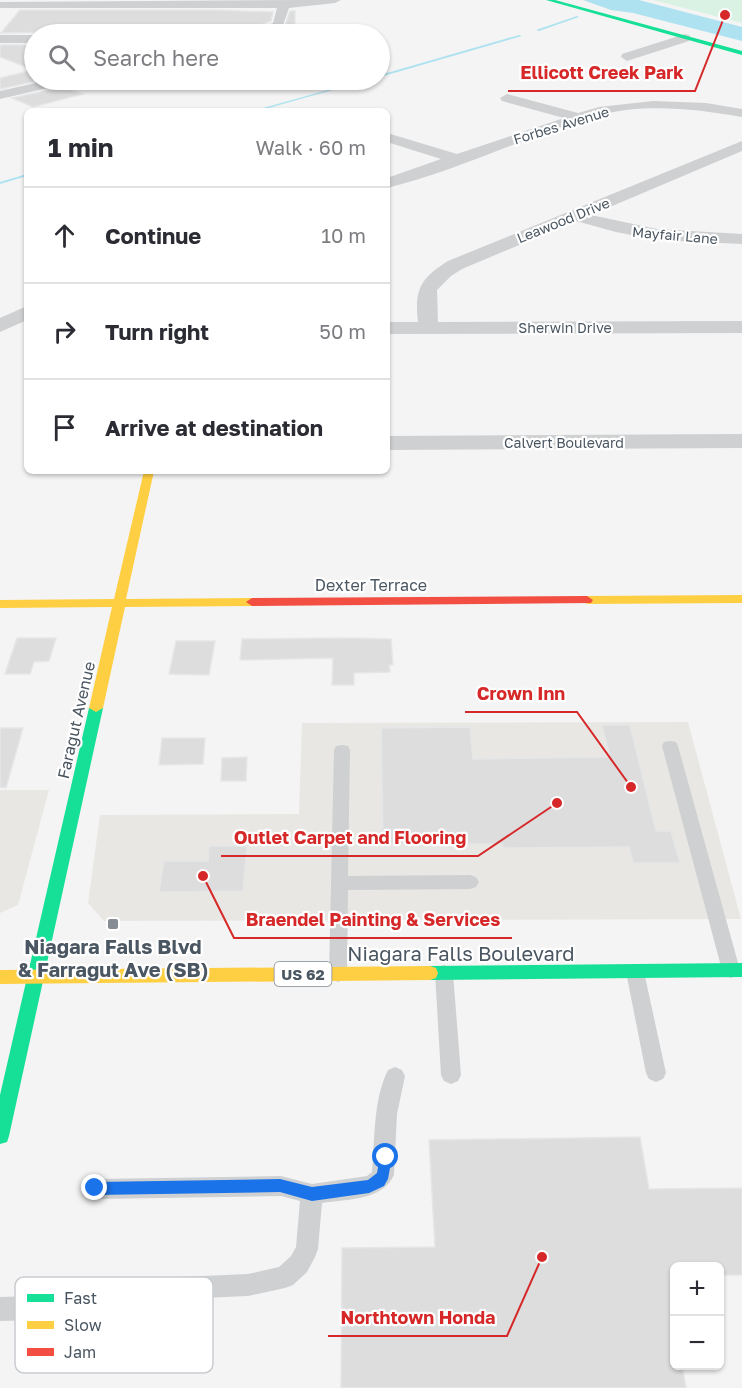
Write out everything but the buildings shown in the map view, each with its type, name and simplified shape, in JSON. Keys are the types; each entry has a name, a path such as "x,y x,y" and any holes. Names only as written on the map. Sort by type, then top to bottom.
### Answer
{"street":[{"path":"0,5 144,3 284,5 335,0"},
{"path":"549,0 742,53"},
{"path":"278,24 284,5"},
{"path":"627,57 685,38"},
{"path":"0,39 24,39"},
{"path":"0,95 24,89"},
{"path":"507,98 576,117"},
{"name":"Forbes Avenue","path":"390,182 576,117 606,110 651,105 704,107 742,113"},
{"path":"390,138 456,159"},
{"name":"Leawood Drive","path":"429,328 425,298 427,288 432,280 442,272 742,146"},
{"name":"Mayfair Lane","path":"575,215 611,227 650,235 742,239"},
{"path":"0,326 24,314"},
{"name":"Sherwin Drive","path":"390,328 742,327"},
{"name":"Calvert Boulevard","path":"390,443 742,441"},
{"name":"Faragut Avenue","path":"0,1136 148,474"},
{"name":"Dexter Terrace","path":"0,604 742,598"},
{"name":"Niagara Falls Boulevard","path":"0,976 736,970"}],"lane":[{"path":"670,746 736,970"},
{"path":"338,974 342,750"},
{"path":"340,883 471,882"},
{"path":"635,972 656,1073"},
{"path":"444,973 451,1075"},
{"path":"95,1188 280,1185 312,1194 369,1186 379,1181 383,1174 387,1114 395,1076"},
{"path":"213,1287 248,1285 285,1277 299,1264 307,1249 312,1194"},
{"path":"0,1309 15,1309"}],"shaded area":[{"path":"688,722 741,919 104,921 88,903 100,815 299,814 302,723"},
{"path":"0,790 49,790 18,905 0,913"}],"green space":[{"path":"653,0 742,0 742,23"}],"water":[{"path":"583,0 639,0 742,27 742,41 633,13 611,10"}],"waterway":[{"path":"538,30 578,17"},
{"path":"390,73 520,36"},
{"path":"265,108 330,90"},
{"path":"0,183 24,176"}],"traffic: fast":[{"path":"549,0 742,53"},
{"path":"0,1136 96,708"},
{"path":"430,973 742,970"}],"traffic: slow":[{"path":"96,708 148,474"},
{"path":"587,600 742,599"},
{"path":"0,604 252,602"},
{"path":"0,977 430,973"}],"traffic: jam":[{"path":"252,602 587,600"}],"place":[{"name":"Ellicott Creek Park","path":"725,15"},
{"name":"Crown Inn","path":"631,787"},
{"name":"Outlet Carpet and Flooring","path":"557,803"},
{"name":"Braendel Painting & Services","path":"203,876"},
{"name":"Niagara Falls Blvd & Farragut Ave (SB)","path":"113,924"},
{"name":"Northtown Honda","path":"542,1257"}],"route":[{"path":"95,1188 280,1185 312,1194 369,1186 379,1181 383,1174 386,1157"}]}
